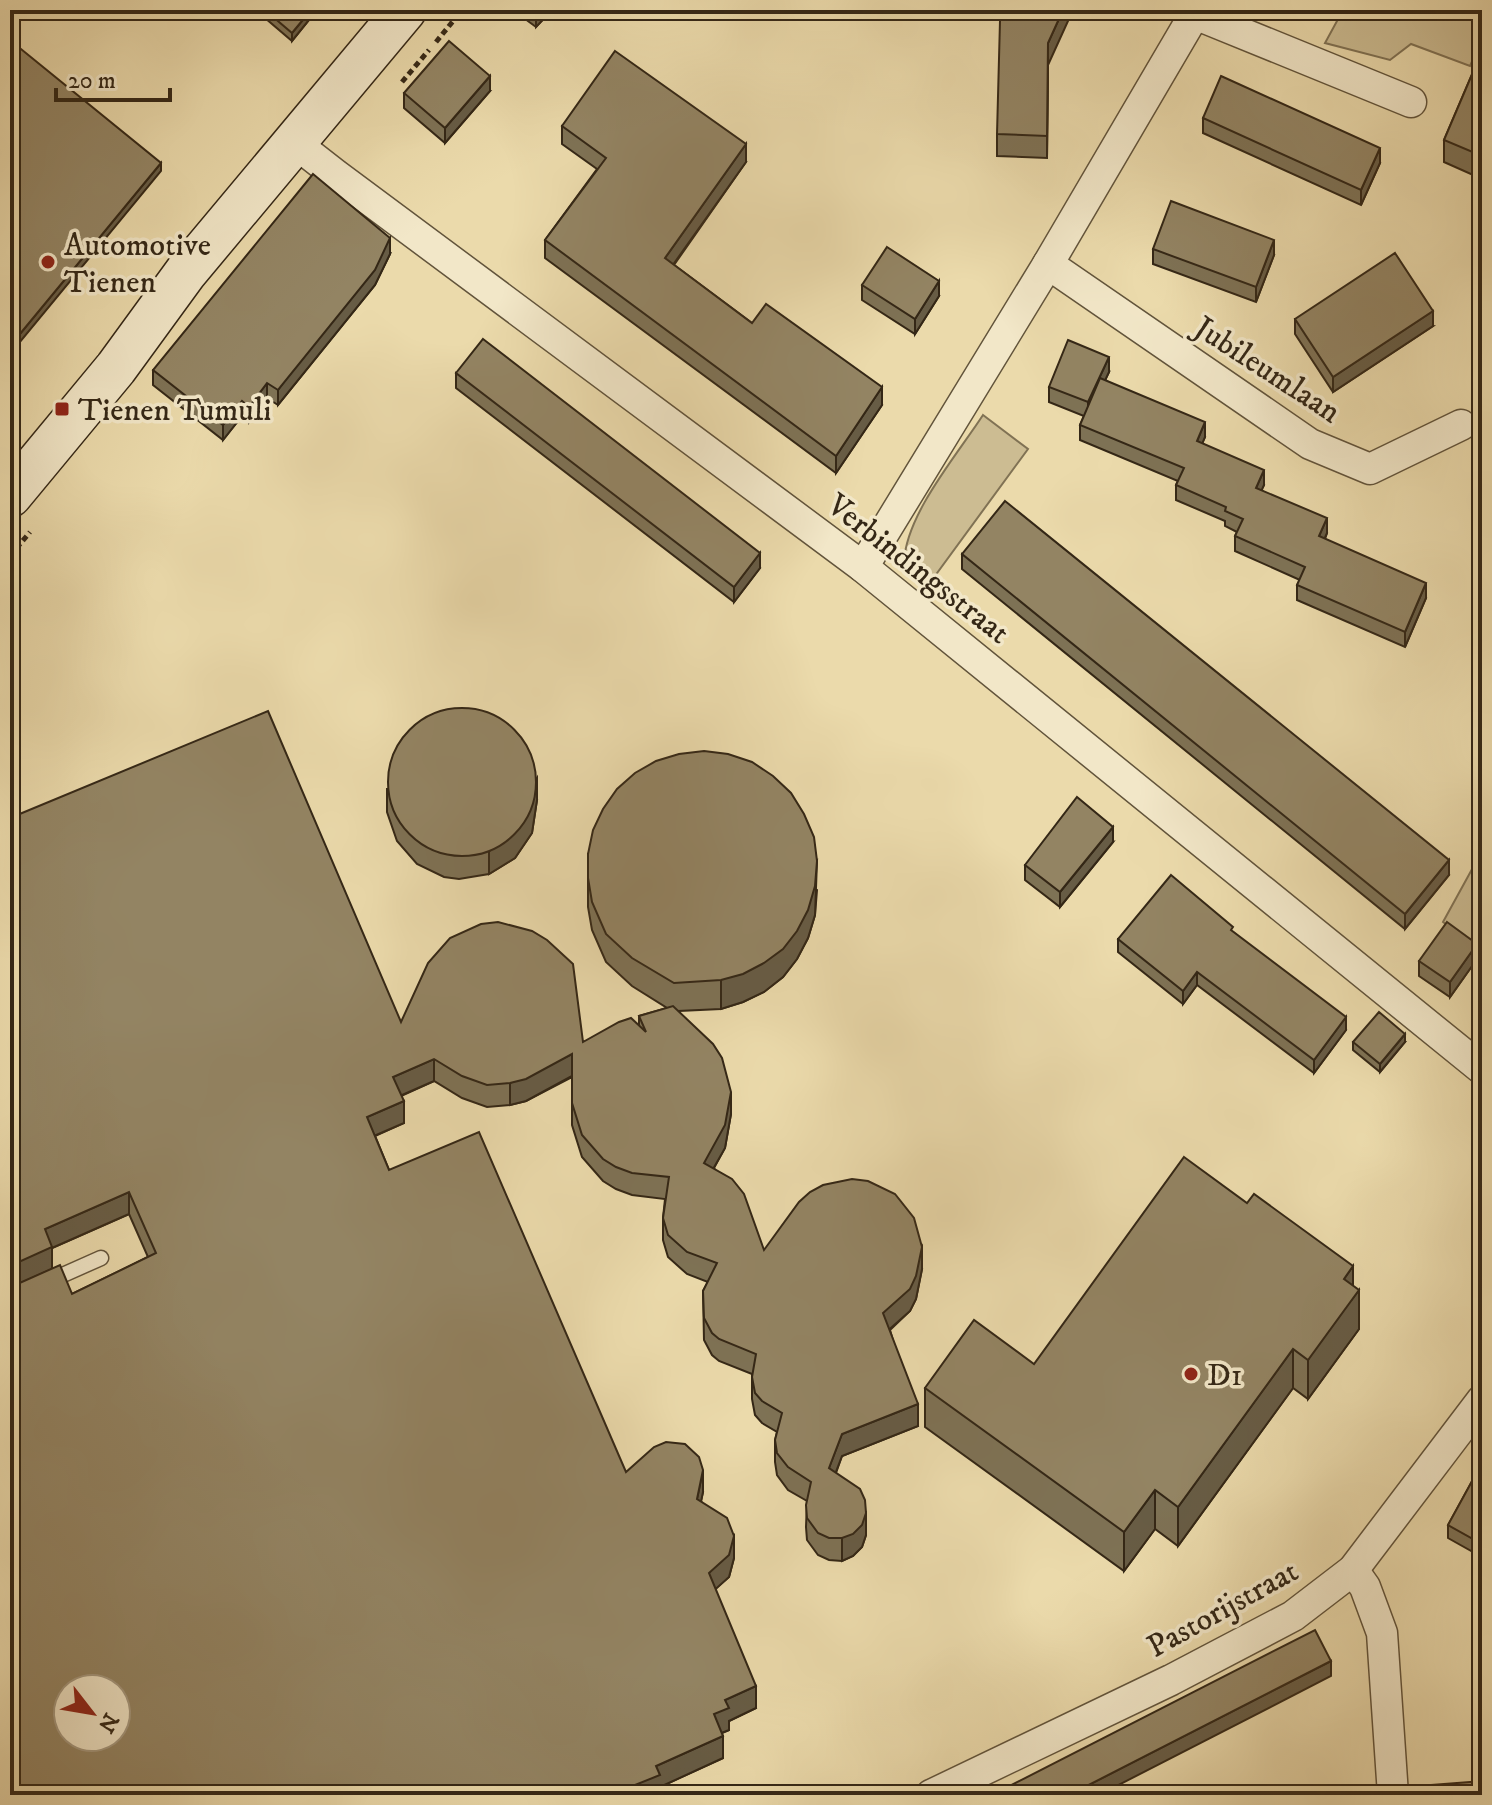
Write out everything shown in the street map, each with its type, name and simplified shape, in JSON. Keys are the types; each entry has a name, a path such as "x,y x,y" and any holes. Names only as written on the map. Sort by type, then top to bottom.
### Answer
{"main road":[{"path":"10,496 116,368 186,272 405,10"}],"street":[{"path":"863,567 1048,264 1196,12 1411,102"},
{"name":"Verbindingsstraat","path":"295,143 863,567 1482,1069"},
{"name":"Jubileumlaan","path":"1048,264 1310,444 1370,469 1461,425"},
{"name":"Pastorijstraat","path":"931,1795 1171,1680 1293,1616 1353,1570 1482,1400"},
{"path":"1353,1570 1365,1587 1382,1633 1393,1795"}],"lane":[{"path":"36,1287 101,1258"}],"shaded area":[{"path":"1343,10 1482,10 1482,39 1470,66 1411,44 1390,60 1325,43"},
{"path":"983,415 1028,449 929,584 904,561 907,543 923,504"},
{"path":"1482,851 1482,951 1443,922"}],"building":[{"path":"265,10 311,10 292,33"},
{"path":"1005,10 1063,10 1048,43 1047,136 997,134 1000,21"},
{"path":"449,41 490,76 445,128 404,93"},
{"name":"Automotive Tienen","path":"16,45 161,163 10,346 10,52"},
{"path":"615,51 746,144 665,258 752,323 766,304 882,387 836,456 545,240 606,158 562,126"},
{"path":"1482,51 1482,156 1444,140"},
{"path":"1221,76 1380,148 1361,190 1203,118"},
{"path":"313,174 390,238 375,270 278,390 267,383 249,407 242,401 223,425 153,370"},
{"path":"1171,201 1274,240 1256,287 1153,249"},
{"path":"887,247 939,281 915,319 862,285"},
{"path":"1395,253 1433,311 1333,377 1295,319"},
{"path":"483,339 760,553 734,587 456,373"},
{"path":"1068,340 1109,357 1088,402 1049,387"},
{"path":"1100,378 1205,422 1197,441 1264,470 1256,488 1327,518 1319,536 1426,583 1405,632 1297,585 1305,567 1235,536 1243,519 1225,511 1226,507 1176,485 1184,468 1080,425"},
{"path":"1005,501 1449,860 1405,914 962,554"},
{"path":"462,708 490,713 515,729 531,754 536,782 531,810 515,835 490,851 462,856 434,851 409,835 393,810 388,782 393,754 409,729 434,713"},
{"path":"268,711 401,1022 428,963 450,938 481,924 498,922 532,931 573,964 583,1042 631,1018 646,1032 639,1016 673,1006 713,1044 722,1058 731,1092 725,1125 704,1163 732,1179 744,1194 764,1250 799,1202 823,1185 852,1179 868,1181 895,1194 914,1218 922,1247 910,1289 883,1313 918,1404 842,1434 829,1468 860,1489 866,1513 862,1525 853,1534 829,1538 818,1533 807,1518 806,1505 811,1482 788,1467 777,1453 775,1440 782,1413 755,1393 752,1377 756,1354 719,1339 704,1318 703,1291 717,1263 687,1252 668,1235 663,1218 669,1177 632,1173 616,1167 603,1159 582,1135 572,1103 572,1054 526,1079 487,1085 462,1076 434,1059 393,1077 404,1101 367,1117 389,1170 479,1132 626,1472 654,1447 666,1442 685,1444 699,1457 703,1470 697,1499 727,1518 734,1536 729,1555 709,1573 756,1686 725,1700 729,1708 714,1714 723,1736 656,1766 660,1775 610,1795 10,1795 10,1286 60,1265 72,1294 156,1253 129,1192 45,1229 52,1247 10,1266 10,818"},
{"path":"704,751 728,754 752,762 791,793 814,837 817,861 815,886 808,910 797,931 783,949 764,963 743,974 721,980 674,983 632,958 606,934 592,902 588,854 593,830 603,809 617,789 635,773 656,761"},
{"path":"1077,797 1113,827 1060,892 1025,865"},
{"path":"1171,875 1233,927 1231,930 1346,1017 1314,1060 1197,972 1183,991 1118,939"},
{"path":"1447,922 1477,944 1450,982 1419,961"},
{"path":"1379,1012 1405,1034 1380,1064 1353,1042"},
{"name":"D1","path":"1184,1157 1247,1203 1254,1194 1353,1266 1344,1279 1359,1290 1308,1360 1293,1349 1178,1507 1155,1490 1124,1532 925,1388 974,1320 1034,1364"},
{"path":"1482,1275 1482,1294 1473,1287"},
{"path":"1482,1463 1482,1544 1448,1525"},
{"path":"1315,1630 1331,1661 1069,1795 992,1795"},
{"path":"1479,1640 1482,1640 1482,1671"},
{"path":"1482,1781 1482,1795 1433,1795 1432,1785"}],"place":[{"name":"Automotive Tienen","path":"48,262"},
{"name":"Tienen Tumuli","path":"62,409"},
{"name":"D1","path":"1191,1374"}]}
